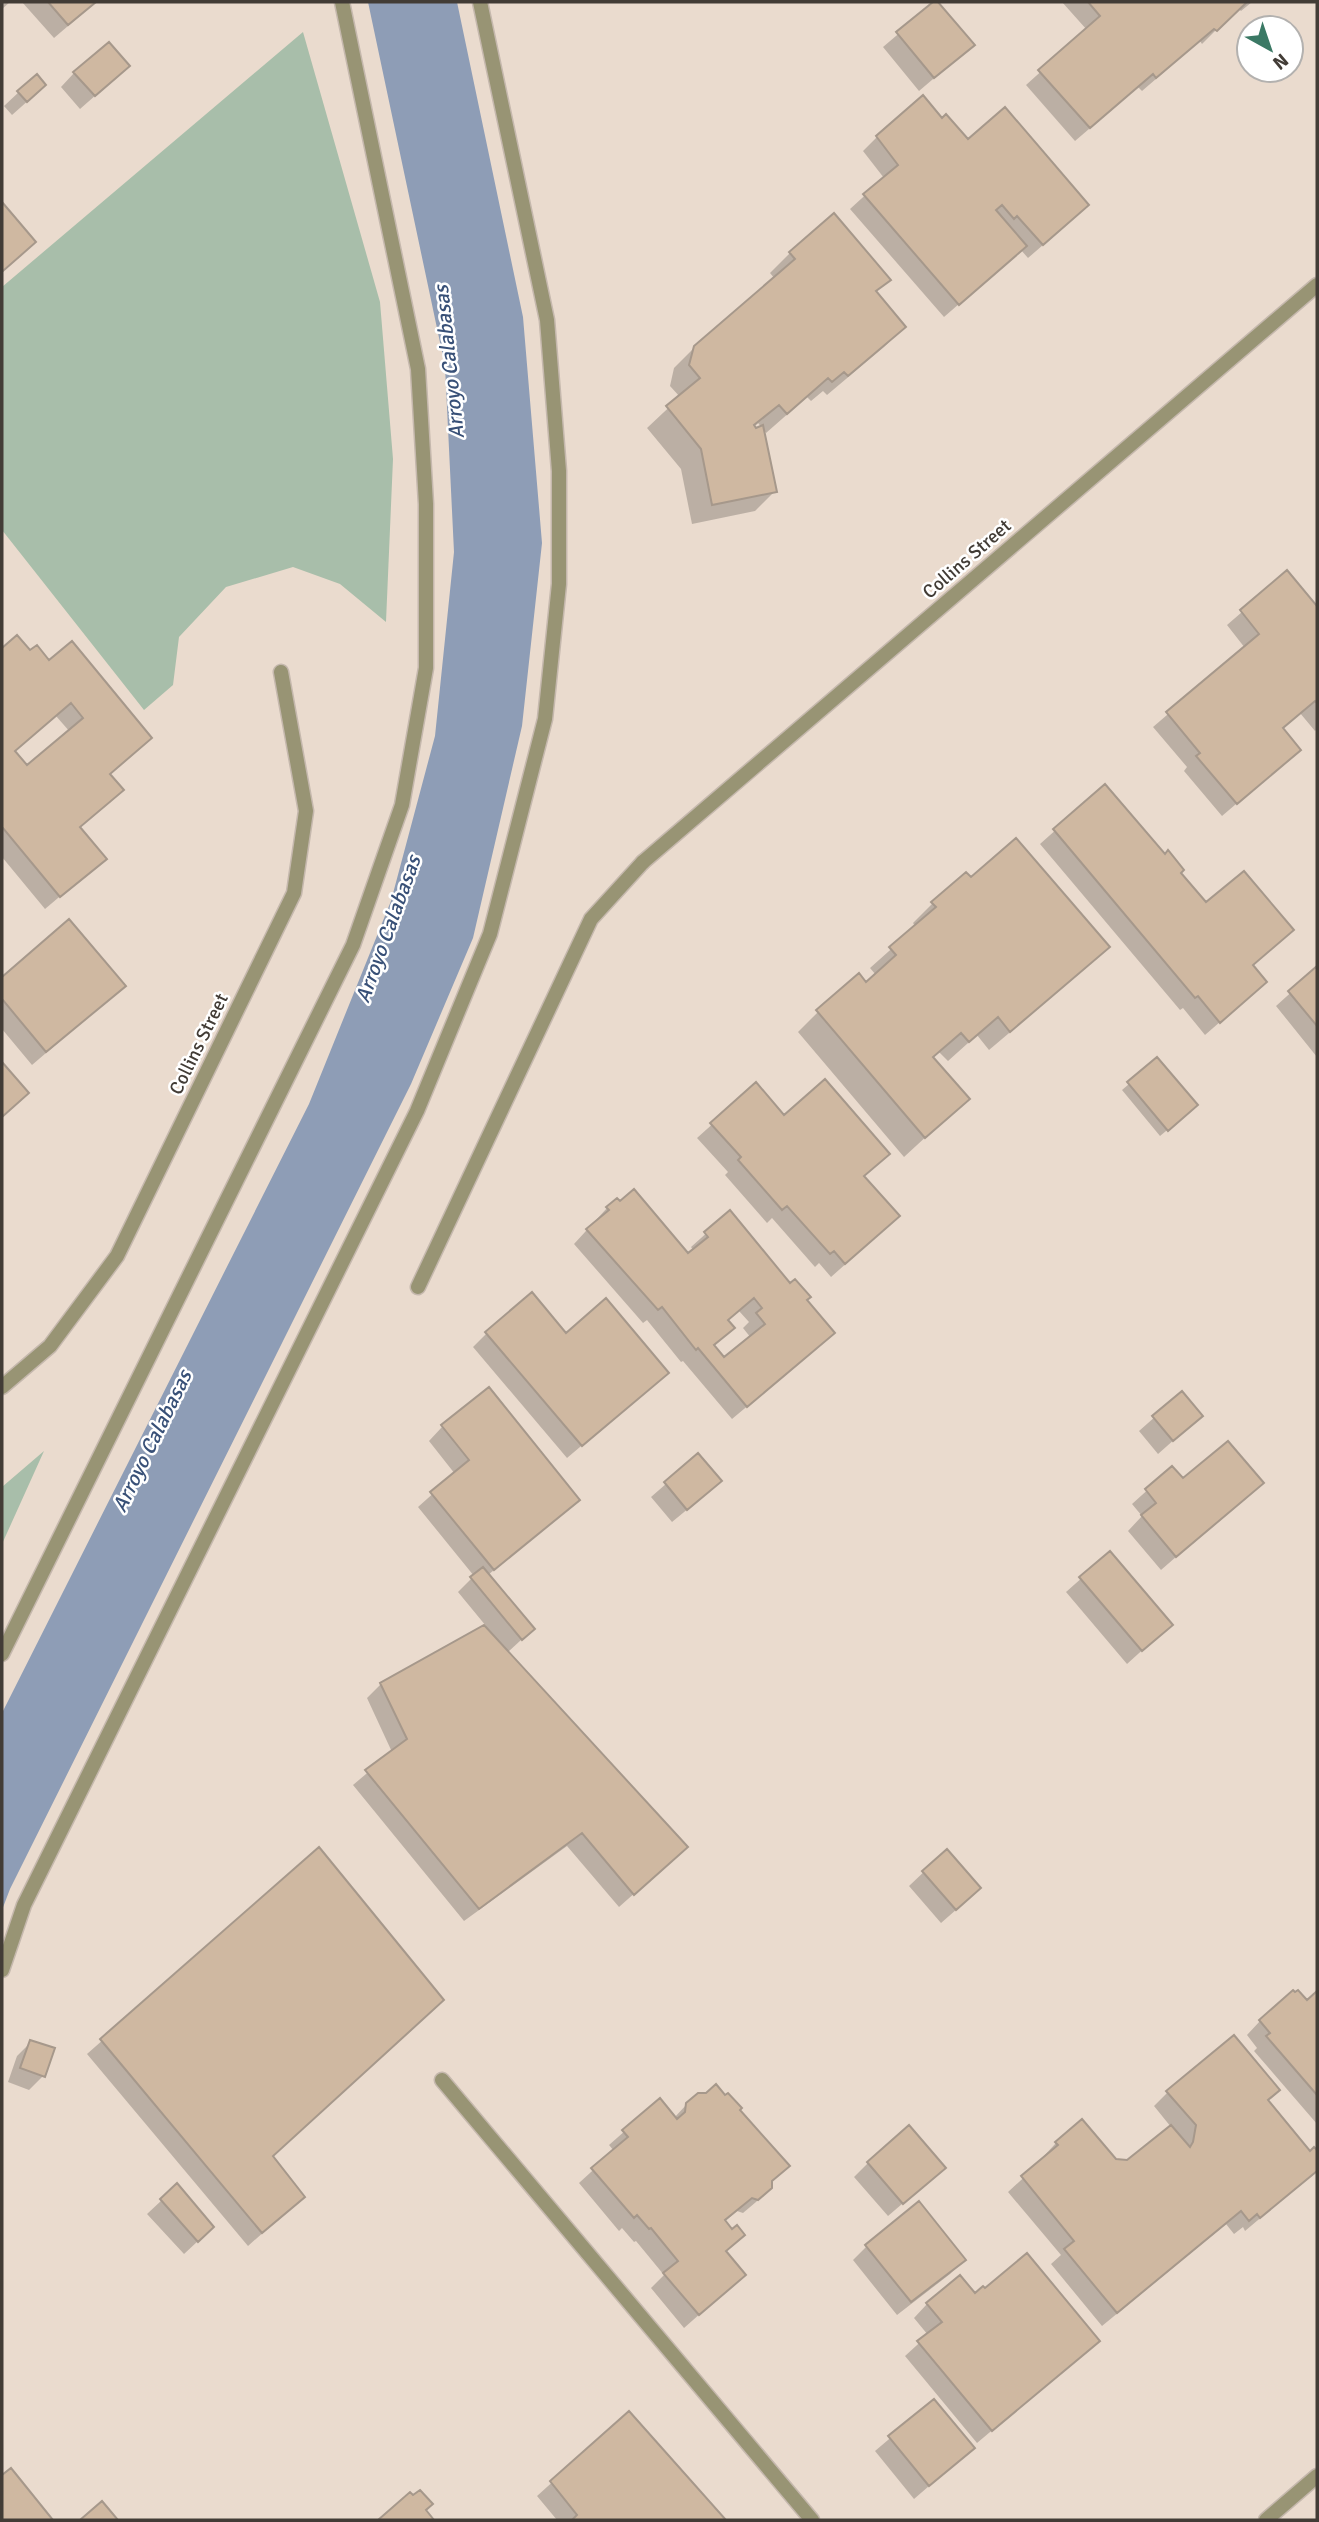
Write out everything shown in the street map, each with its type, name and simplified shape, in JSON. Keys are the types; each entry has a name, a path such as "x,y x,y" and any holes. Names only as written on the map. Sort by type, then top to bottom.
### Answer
{"street":[{"path":"2,1654 353,945 402,805 426,668 426,504 418,369 342,2"},
{"path":"2,1970 24,1905 417,1111 490,934 545,719 559,584 559,471 547,320 480,2"},
{"name":"Collins Street","path":"418,1287 591,919 643,862 1317,285"},
{"name":"Collins Street","path":"2,1387 50,1346 117,1256 294,893 306,811 281,672"},
{"path":"442,2080 812,2520"},
{"path":"1266,2520 1317,2476"}],"green space":[{"path":"303,32 380,302 393,459 386,622 340,584 293,567 226,587 179,637 173,685 144,710 2,530 2,287"},
{"path":"44,1451 2,1544 2,1487"}],"water":[{"name":"Arroyo Calabasas","path":"368,2 457,2 523,317 542,543 522,726 473,938 411,1084 10,1889 2,1910 2,1713 309,1104 391,901 435,736 454,552 445,366"}],"building":[{"path":"48,2 96,2 68,25"},
{"path":"933,2 938,2 975,45 934,78 896,32"},
{"path":"1088,2 1247,2 1217,31 1214,29 1156,78 1153,74 1090,128 1038,70 1100,16"},
{"path":"109,42 130,66 95,96 73,72"},
{"path":"37,74 46,85 27,102 17,91"},
{"path":"923,95 942,118 946,114 968,139 1005,107 1089,205 1043,245 1017,216 1014,219 1002,205 996,210 1027,246 959,305 863,194 898,165 876,136"},
{"path":"2,202 36,242 3,271 2,270"},
{"path":"834,213 891,280 876,291 906,327 848,376 844,372 832,382 828,378 787,414 779,405 754,425 756,428 763,425 777,492 712,505 701,449 666,406 700,378 689,365 694,346 795,259 789,252"},
{"path":"1287,570 1317,606 1317,703 1315,701 1283,728 1301,750 1237,804 1196,756 1200,753 1166,712 1259,634 1240,610"},
{"path":"17,635 30,650 37,645 49,660 72,641 152,738 110,774 124,790 80,827 107,859 60,897 2,827 2,648","holes":["71,703 83,718 27,765 15,751"]},
{"path":"1105,784 1165,854 1168,850 1184,870 1181,873 1206,902 1244,871 1294,930 1253,965 1267,982 1220,1023 1198,996 1195,998 1053,829"},
{"path":"1016,838 1110,947 1010,1032 998,1017 969,1042 961,1033 933,1057 970,1099 925,1138 816,1010 859,973 866,982 896,955 889,947 936,907 931,902 966,872 971,877"},
{"path":"69,919 126,986 46,1052 2,999 2,977"},
{"path":"1317,966 1317,1026 1288,991"},
{"path":"1157,1057 1198,1105 1168,1131 1127,1082"},
{"path":"2,1062 29,1093 2,1117"},
{"path":"825,1079 890,1154 864,1176 900,1216 845,1264 834,1251 830,1254 787,1206 782,1210 738,1160 741,1157 710,1123 756,1082 784,1115"},
{"path":"634,1189 688,1253 708,1237 704,1232 730,1210 790,1283 795,1279 811,1297 807,1300 835,1333 747,1407 662,1307 658,1310 586,1229 609,1210 606,1207 617,1198 620,1201","holes":["754,1298 762,1308 756,1313 765,1324 724,1357 714,1345 735,1328 728,1320"]},
{"path":"532,1292 566,1333 606,1298 669,1373 582,1446 485,1332"},
{"path":"489,1387 580,1500 494,1570 430,1492 469,1460 441,1425"},
{"path":"1182,1391 1203,1416 1173,1441 1152,1416"},
{"path":"1228,1441 1264,1483 1176,1557 1141,1515 1156,1503 1145,1489 1172,1466 1183,1478"},
{"path":"698,1453 722,1481 687,1510 664,1482"},
{"path":"1110,1551 1173,1625 1142,1651 1079,1577"},
{"path":"483,1567 535,1629 522,1640 470,1577"},
{"path":"484,1625 688,1847 634,1895 582,1833 479,1909 365,1770 407,1739 380,1683"},
{"path":"319,1847 444,2000 273,2156 305,2197 262,2233 100,2039"},
{"path":"947,1849 981,1888 956,1910 922,1871"},
{"path":"1293,1990 1298,1990 1307,2000 1317,1991 1317,2095 1266,2036 1270,2033 1259,2020"},
{"path":"1234,2035 1280,2090 1268,2100 1310,2151 1314,2147 1317,2150 1317,2171 1260,2218 1257,2214 1249,2221 1241,2211 1117,2313 1064,2249 1074,2241 1021,2176 1058,2145 1055,2142 1082,2119 1116,2159 1127,2160 1171,2125 1190,2147 1196,2125 1166,2091"},
{"path":"30,2040 55,2048 45,2077 20,2068"},
{"path":"716,2084 742,2108 740,2110 790,2166 772,2181 772,2188 758,2200 752,2198 725,2220 732,2229 737,2225 745,2235 726,2251 746,2275 699,2315 663,2273 678,2261 651,2228 637,2215 634,2218 591,2168 628,2137 622,2130 660,2098 677,2119 685,2112 686,2103 698,2093 706,2093"},
{"path":"909,2125 946,2168 903,2204 867,2162"},
{"path":"177,2183 214,2227 198,2242 160,2199"},
{"path":"919,2201 966,2260 911,2302 865,2245"},
{"path":"1027,2253 1100,2341 992,2431 917,2341 942,2322 926,2303 960,2275 975,2293 983,2286 985,2288"},
{"path":"934,2399 975,2448 929,2486 888,2436"},
{"path":"629,2411 726,2520 572,2520 577,2515 550,2481"},
{"path":"11,2468 53,2520 2,2520 2,2475"},
{"path":"420,2490 433,2504 426,2510 434,2520 378,2520 410,2492 413,2495"},
{"path":"102,2501 118,2520 80,2520"}]}
